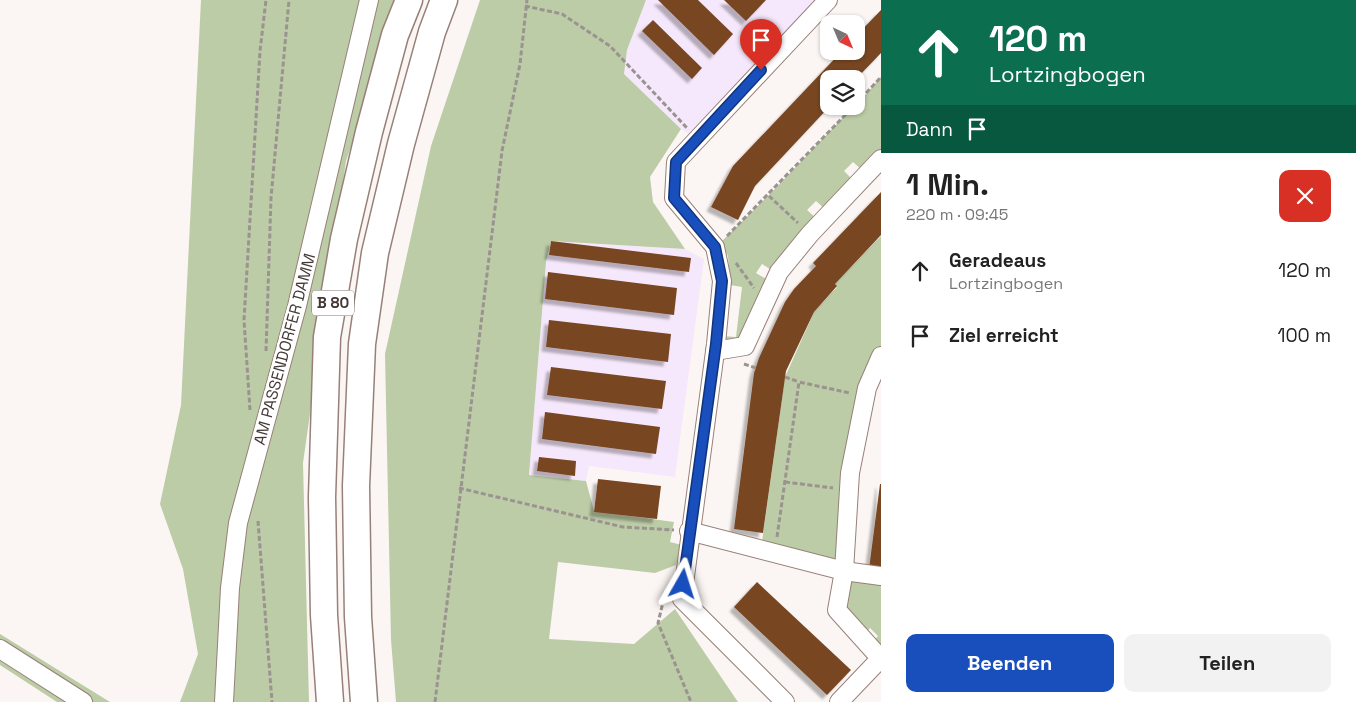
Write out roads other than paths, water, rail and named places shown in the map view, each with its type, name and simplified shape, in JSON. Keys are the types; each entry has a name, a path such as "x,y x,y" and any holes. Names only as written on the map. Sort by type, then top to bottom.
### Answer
{"highway":[{"name":"B 80","path":"330,702 324,615 322,497 327,337 344,238 369,132 395,34 409,0"},
{"name":"B 80","path":"364,702 358,617 356,486 362,344 375,254 401,144 432,32 444,0"}],"street":[{"name":"AM PASSENDORFER DAMM","path":"224,702 230,588 238,523 297,306 369,0"},
{"path":"785,702 682,599 689,531 715,351 722,281 718,245 674,198 676,162 696,138 828,0"},
{"path":"715,351 745,346 778,272 810,234 881,160"},
{"path":"839,702 881,659 837,610 844,571 850,473 865,396 881,356"},
{"path":"689,531 844,571 881,576"},
{"path":"0,649 83,702"}]}
